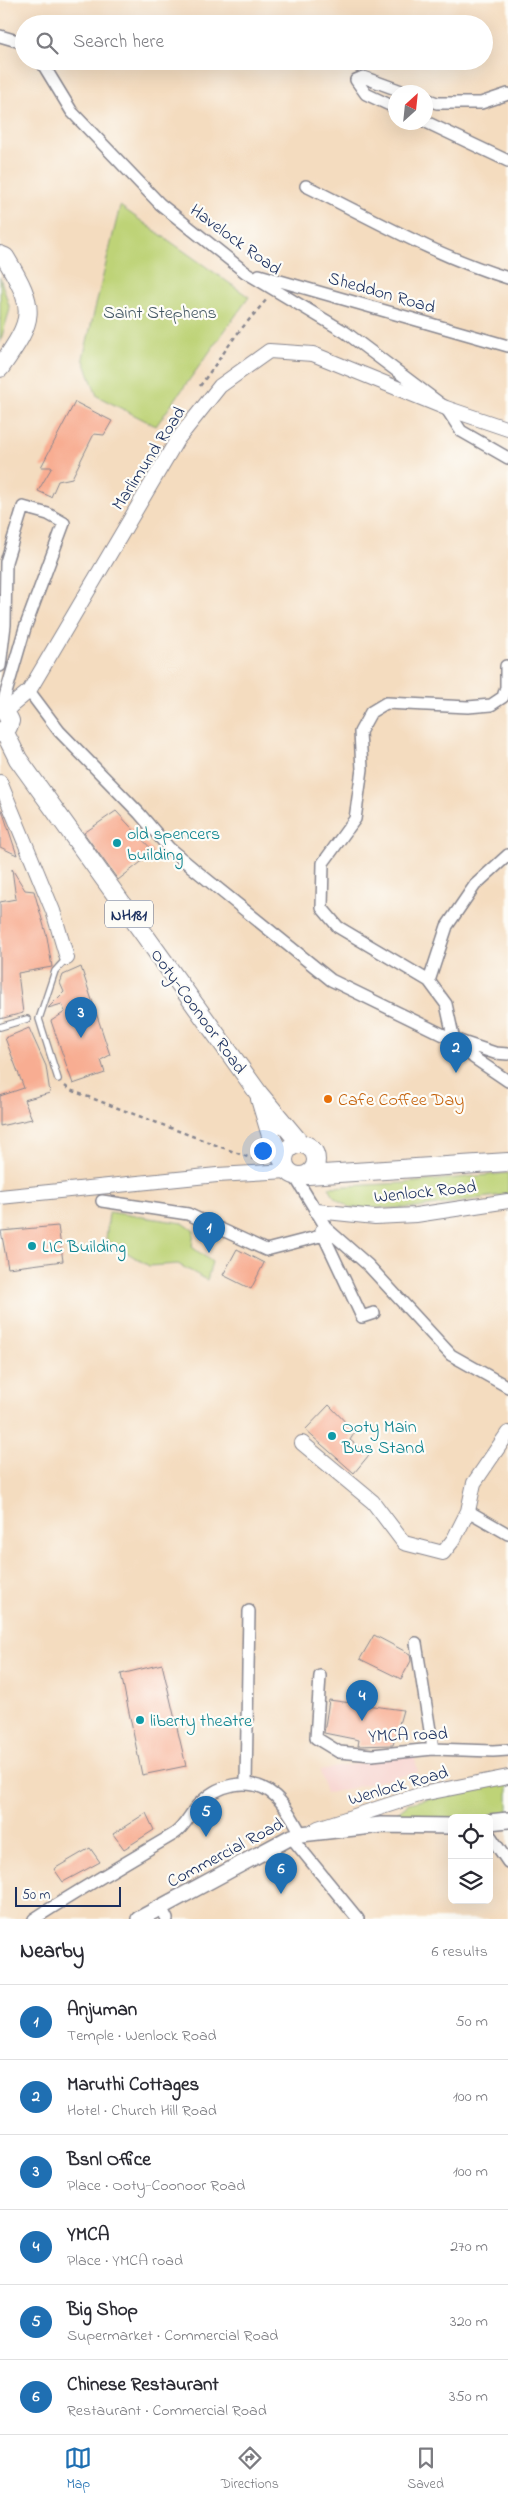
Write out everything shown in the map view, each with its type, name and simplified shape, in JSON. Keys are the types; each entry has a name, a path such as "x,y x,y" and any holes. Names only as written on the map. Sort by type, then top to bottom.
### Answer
{"highway":[{"path":"0,255 5,257 23,287 29,308 21,337 0,368"},
{"name":"NH181","path":"2,710 10,721 2,732"},
{"name":"Ooty-Coonoor Road","path":"2,732 18,759 259,1094 300,1143"},
{"name":"Ooty-Coonoor Road","path":"259,1094 272,1139 293,1171"},
{"path":"300,1143 289,1147 285,1153 293,1171 316,1164 316,1155"},
{"name":"NH181","path":"300,1143 310,1146 316,1155 367,1171"},
{"name":"NH181","path":"293,1171 367,1171 508,1162"}],"main road":[{"path":"493,1822 508,1820"},
{"name":"Commercial Road","path":"139,1919 164,1913 296,1835 381,1825 448,1826"}],"street":[{"path":"0,36 15,40"},
{"name":"Havelock Road","path":"46,70 72,112 160,204 246,272 346,332 446,408 461,431 508,458"},
{"path":"388,86 363,77 356,80 366,94 388,104"},
{"path":"433,102 481,103 508,94"},
{"path":"433,125 508,161"},
{"path":"306,186 406,238 474,267 508,278"},
{"name":"Sheddon Road","path":"246,272 508,346"},
{"name":"Marlimund Road","path":"2,710 29,691 177,440 220,386 269,351 313,354 446,408 508,429"},
{"path":"0,666 5,625 6,562 23,507 64,523 25,628 2,710"},
{"path":"506,666 506,687 503,697 491,705 468,708 386,704 371,712 360,732 362,769 355,819 323,863 322,908 338,927 429,981 446,1004 454,1040 474,1058 508,1081"},
{"path":"29,691 58,731 139,813 169,848 331,980 454,1040 495,1053 508,1054"},
{"path":"0,782 53,911 66,958"},
{"path":"429,981 447,926 475,885 508,855"},
{"path":"0,1197 217,1175 293,1171 327,1229 368,1265 451,1356 508,1387"},
{"path":"102,1201 188,1214 266,1250 324,1235"},
{"name":"Wenlock Road","path":"317,1211 375,1217 416,1214 508,1201"},
{"path":"317,1211 324,1235 362,1317 374,1314"},
{"path":"302,1443 373,1502 404,1543 443,1552 454,1539 468,1511 474,1483 508,1433"},
{"path":"468,1511 508,1534"},
{"path":"246,1783 250,1611"},
{"path":"416,1643 433,1749"},
{"name":"YMCA road","path":"320,1676 316,1738 339,1752 372,1755 433,1749 493,1752 508,1750"},
{"name":"Wenlock Road","path":"296,1835 422,1794 508,1777"},
{"path":"34,1919 106,1873 177,1832 198,1805 217,1788 246,1783 262,1787 280,1800 296,1835 357,1919"},
{"path":"493,1840 508,1862"}],"lane":[{"path":"58,1079 39,1019 55,971 66,958"},
{"path":"0,1028 27,1019"}],"path":[{"path":"197,392 232,340 266,301 273,288"},
{"path":"70,1090 255,1160"}],"shaded area":[{"path":"414,1754 418,1772 326,1794 320,1770"}],"green space":[{"name":"Saint Stephens","path":"120,206 249,297 156,426 97,396 83,358"},
{"path":"0,277 10,309 0,343"},
{"path":"508,1173 508,1194 418,1208 351,1208 335,1198 329,1187 405,1183"},
{"path":"109,1212 183,1223 194,1231 192,1247 212,1262 207,1280 178,1264 149,1266 106,1240"},
{"path":"508,1780 508,1820 493,1819 493,1814 448,1814 448,1826 381,1825 409,1803"}],"building":[{"path":"75,402 112,421 104,435 94,434 72,478 58,481 51,497 38,491 52,467 41,467"},
{"path":"0,810 2,810 17,855 0,847"},
{"name":"old spencers building","path":"116,811 154,852 118,880 84,833"},
{"path":"12,869 25,890 34,891 47,937 52,967 18,973 23,1013 0,1019 0,902 16,899"},
{"path":"81,967 110,1055 101,1060 105,1073 73,1084 51,1021 65,1012 62,1004 48,1008 64,992 60,983 63,975"},
{"path":"29,1028 46,1066 50,1093 24,1100 32,1119 0,1126 0,1096 24,1088 5,1038"},
{"name":"LIC Building","path":"58,1226 63,1261 8,1268 1,1231"},
{"path":"237,1249 264,1263 251,1289 223,1275"},
{"name":"Ooty Main Bus Stand","path":"329,1405 355,1432 350,1440 369,1455 354,1473 305,1430"},
{"path":"374,1635 410,1654 411,1661 401,1679 360,1659"},
{"path":"162,1664 186,1766 142,1775 121,1674"},
{"path":"329,1700 403,1710 393,1745 358,1746 359,1740 324,1733"},
{"path":"146,1813 154,1830 124,1849 113,1834"},
{"path":"90,1848 100,1862 63,1882 54,1869"}],"place":[{"name":"old spencers building","path":"117,843"},
{"name":"Bsnl Office","path":"81,1038"},
{"name":"Maruthi Cottages","path":"456,1073"},
{"name":"Cafe Coffee Day","path":"328,1099"},
{"name":"LIC Building","path":"32,1246"},
{"name":"Anjuman","path":"209,1253"},
{"name":"Ooty Main Bus Stand","path":"332,1436"},
{"name":"liberty theatre","path":"140,1720"},
{"name":"YMCA","path":"362,1721"},
{"name":"Big Shop","path":"206,1837"},
{"name":"Chinese Restaurant","path":"281,1894"}]}
